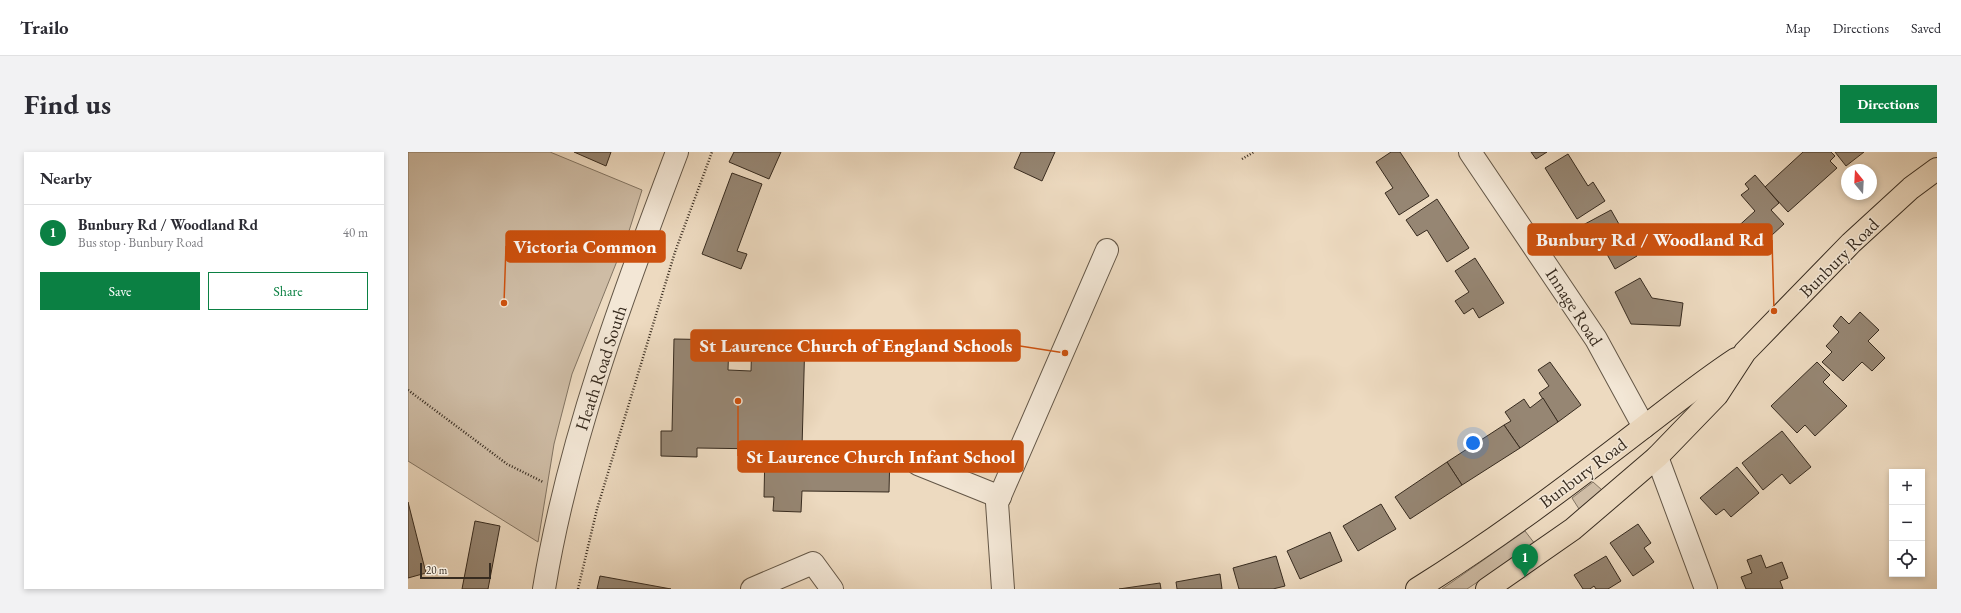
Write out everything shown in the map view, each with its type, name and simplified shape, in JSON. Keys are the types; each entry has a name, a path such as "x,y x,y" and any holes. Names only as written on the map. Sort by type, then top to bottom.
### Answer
{"main road":[{"name":"Bunbury Road","path":"1487,589 1573,529 1657,457 1717,395 1746,352 1851,243 1911,188 1937,170"},
{"name":"Bunbury Road","path":"1417,589 1455,566 1518,521 1644,427 1699,383 1746,352"},
{"path":"1644,427 1657,457"}],"street":[{"name":"Heath Road South","path":"544,589 552,537 565,493 582,423 642,244 677,152"},
{"name":"Innage Road","path":"1470,152 1596,339 1644,427"},
{"path":"1003,589 996,510 1000,497 1107,250"},
{"path":"1657,457 1706,589"},
{"path":"918,464 1000,497"},
{"path":"752,589 813,563 832,589"}],"path":[{"path":"578,589 597,510 675,252 712,152"},
{"path":"1242,159 1254,152"},
{"path":"408,390 507,464 565,493"}],"shaded area":[{"path":"408,152 550,152 642,190 629,231 572,374 554,444 538,542 408,461"},
{"path":"1593,482 1602,490 1579,509 1572,498"},
{"path":"1525,531 1535,544 1467,589 1442,589"}],"building":[{"path":"574,152 611,152 606,166"},
{"path":"734,152 781,152 769,179 729,162"},
{"path":"1021,152 1055,152 1042,181 1014,168"},
{"path":"1391,152 1400,152 1429,196 1399,215 1385,193 1393,188 1376,162"},
{"path":"1531,152 1547,152 1536,159"},
{"path":"1803,152 1831,152 1835,156 1830,161 1837,168 1788,212 1765,187"},
{"path":"1835,152 1864,152 1849,164 1844,164"},
{"path":"1568,154 1588,186 1593,182 1605,201 1577,219 1545,168"},
{"path":"732,173 762,184 737,251 747,254 741,269 702,254"},
{"path":"1755,175 1779,203 1771,210 1784,224 1772,235 1768,230 1748,249 1733,231 1755,211 1741,195 1749,189 1745,184"},
{"path":"1437,199 1469,248 1447,262 1427,230 1417,236 1406,220"},
{"path":"1611,210 1637,256 1615,269 1602,245 1596,249 1583,225"},
{"path":"1475,258 1504,303 1479,318 1473,308 1464,314 1455,301 1469,292 1455,271"},
{"path":"1640,278 1652,298 1683,303 1680,326 1631,324 1615,292"},
{"path":"1860,312 1879,330 1868,341 1885,358 1872,371 1862,362 1843,381 1822,362 1832,352 1826,346 1839,332 1833,326 1841,316 1849,324"},
{"path":"752,335 805,336 802,448 890,450 889,492 802,491 801,512 773,511 774,497 764,497 765,449 697,448 697,457 661,456 661,431 672,431 674,339 729,340 728,370 751,371"},
{"path":"1550,362 1581,405 1558,422 1539,393 1549,386 1538,370"},
{"path":"1817,362 1830,375 1823,382 1847,406 1815,436 1805,425 1797,433 1771,406"},
{"path":"1543,398 1558,422 1520,448 1504,425 1511,421 1505,412 1524,399 1530,408"},
{"path":"1504,425 1520,448 1462,485 1447,462"},
{"path":"1782,431 1811,467 1790,484 1782,474 1763,490 1742,463"},
{"path":"1447,462 1462,485 1410,519 1395,497"},
{"path":"1737,467 1759,493 1731,517 1724,509 1716,515 1700,498"},
{"path":"408,502 426,573 408,578"},
{"path":"1381,504 1396,529 1358,551 1343,526"},
{"path":"475,521 500,526 488,589 462,589"},
{"path":"1638,524 1651,543 1644,548 1654,562 1633,576 1610,543"},
{"path":"1330,532 1342,561 1300,579 1287,551"},
{"path":"1761,555 1766,568 1782,562 1788,578 1780,581 1783,589 1746,589 1741,577 1752,573 1747,560"},
{"path":"1276,556 1285,586 1273,589 1239,589 1233,568"},
{"path":"1606,556 1621,581 1608,589 1596,589 1594,586 1590,589 1583,589 1574,575"},
{"path":"1220,574 1222,589 1177,589 1176,582"},
{"path":"600,576 671,589 597,589"},
{"path":"1160,583 1161,589 1119,589"}],"place":[{"name":"Victoria Common","path":"504,303"},
{"name":"Bunbury Rd / Woodland Rd","path":"1774,311"},
{"name":"St Laurence Church of England Schools","path":"1065,353"},
{"name":"St Laurence Church Infant School","path":"738,401"},
{"name":"Bunbury Rd / Woodland Rd","path":"1525,577"}]}
